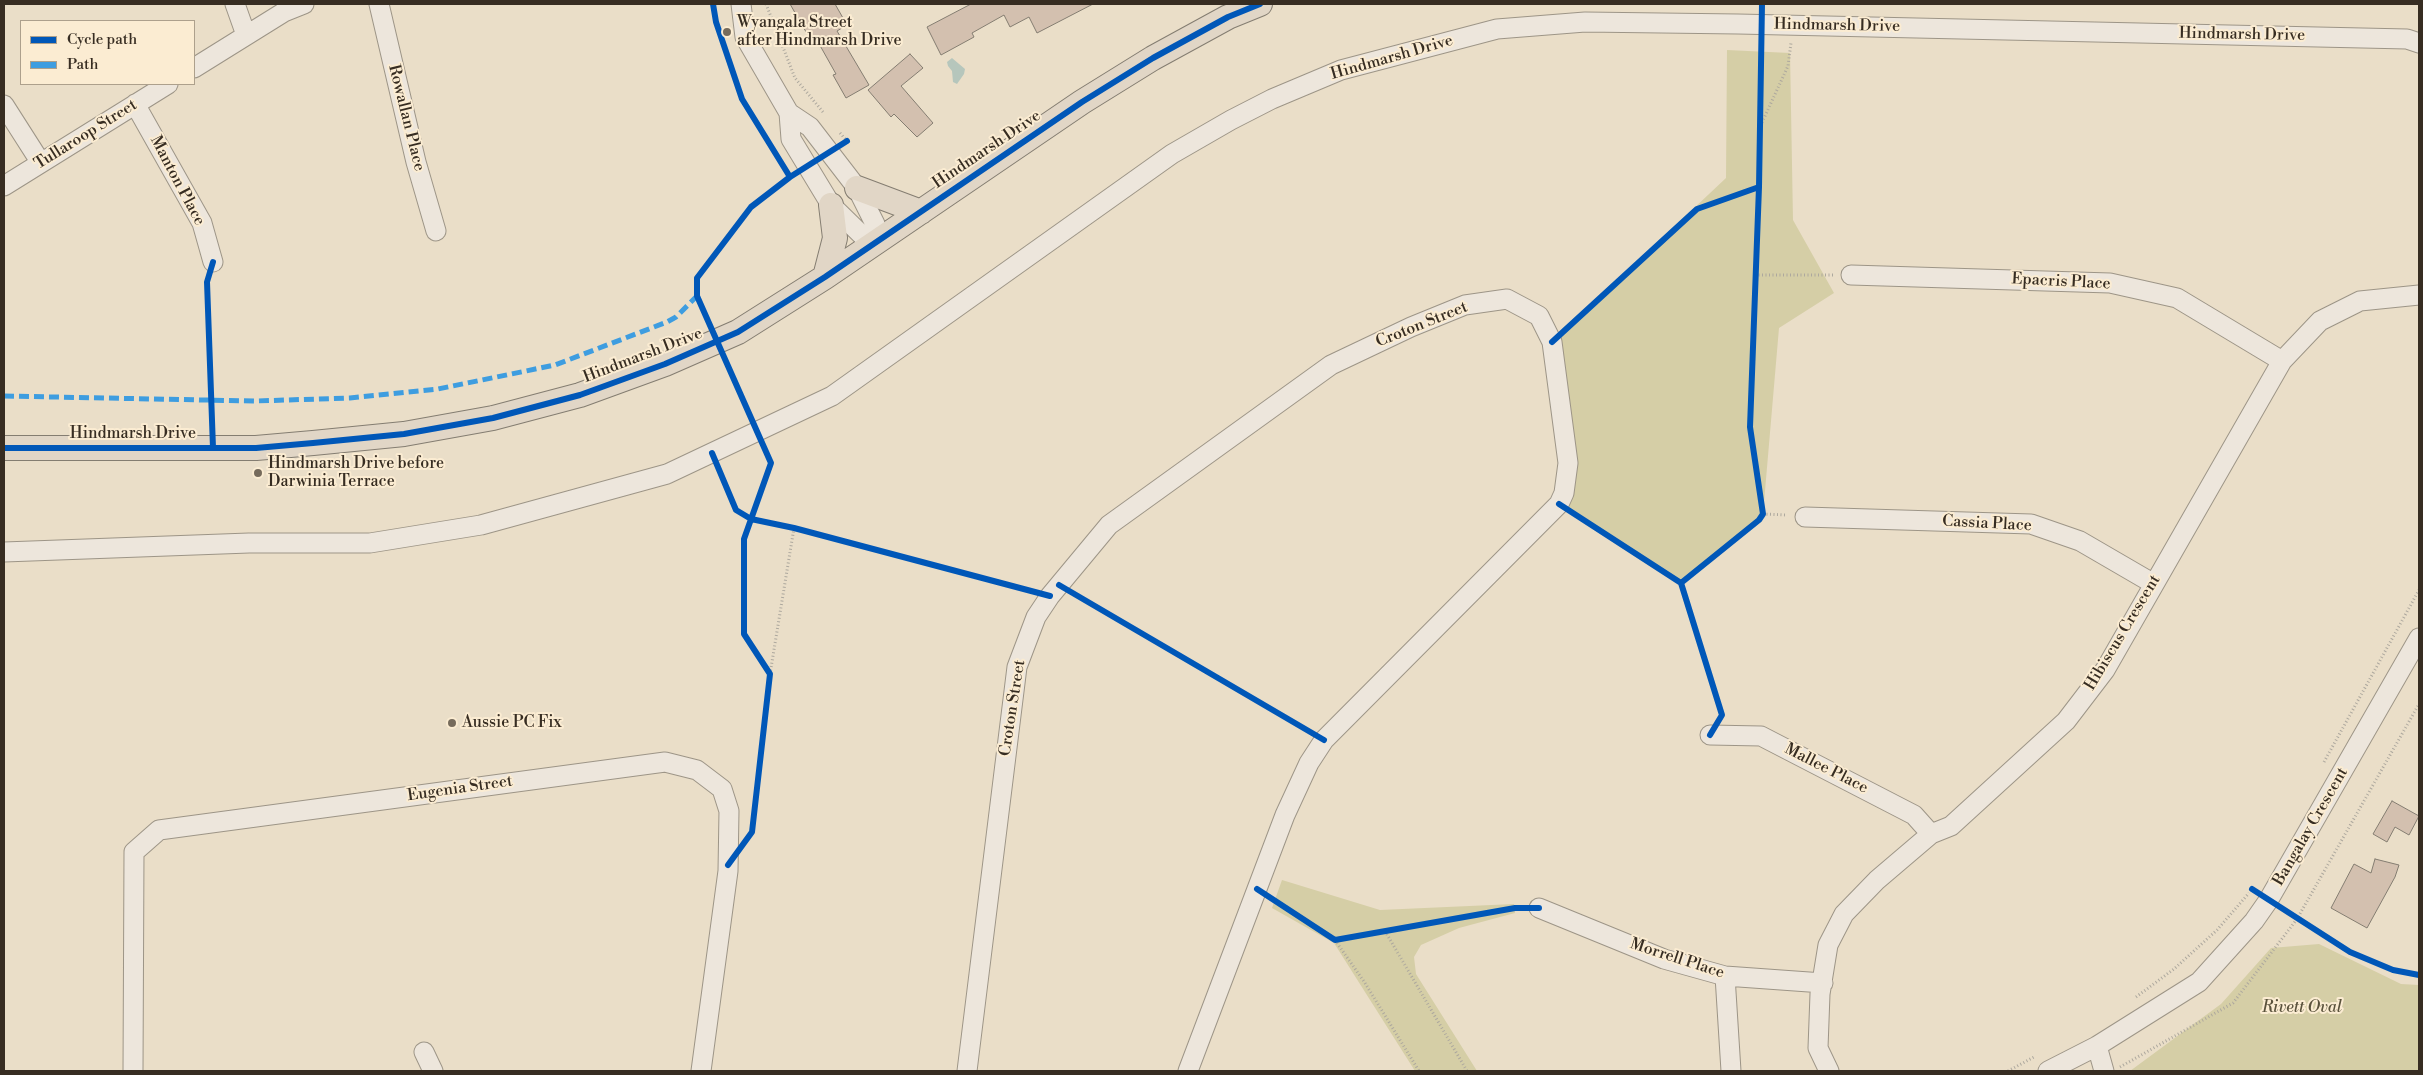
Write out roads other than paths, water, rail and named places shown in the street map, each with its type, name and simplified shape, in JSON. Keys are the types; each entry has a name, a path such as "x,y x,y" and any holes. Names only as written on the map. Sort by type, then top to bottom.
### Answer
{"main road":[{"name":"Hindmarsh Drive","path":"4,448 256,448 404,434 493,418 580,395 738,332 825,277 1082,102 1153,58 1228,17 1260,4"},
{"path":"857,188 921,212"},
{"path":"825,277 835,238 831,204"}],"street":[{"path":"235,4 246,35"},
{"path":"195,67 284,12 304,4"},
{"name":"Rowallan Place","path":"379,4 416,162 436,231"},
{"path":"741,4 744,37 789,113 791,139 831,204 872,245"},
{"name":"Hindmarsh Drive","path":"4,552 249,543 380,541 481,525 667,474 832,396 1172,154 1231,120 1272,99 1341,70 1497,30 1585,22 1738,24 1790,32 2407,39 2419,43"},
{"name":"Tullaroop Street","path":"4,186 166,85"},
{"name":"Manton Place","path":"135,104 202,223 213,262"},
{"path":"4,105 42,163"},
{"path":"789,113 810,126 857,188 875,224 872,245"},
{"name":"Epacris Place","path":"1851,275 2110,282 2177,298 2282,361"},
{"name":"Hibiscus Crescent","path":"1830,1071 1818,1048 1823,983 1828,945 1844,914 1877,880 1931,834 1951,826 2066,721 2105,670 2282,361 2320,321 2360,301 2419,295"},
{"name":"Croton Street","path":"967,1071 1016,667 1029,633 1050,596 1110,525 1331,365 1411,327 1465,305 1508,298 1538,316 1552,342 1568,463 1564,493 1559,504 1324,740 1309,763 1285,815 1188,1071"},
{"name":"Cassia Place","path":"1805,517 2031,524 2080,541 2154,584"},
{"name":"Bangalay Crescent","path":"2048,1071 2097,1046 2199,982 2254,921 2268,901 2419,638"},
{"name":"Mallee Place","path":"1710,735 1761,736 1914,814 1931,834"},
{"name":"Eugenia Street","path":"133,1071 134,852 159,830 666,762 697,770 722,789 729,811 728,871 701,1071"},
{"name":"Morrell Place","path":"1539,908 1664,959 1725,976 1823,983"},
{"path":"1725,976 1731,1071"},
{"path":"2097,1046 2104,1071"},
{"path":"424,1052 433,1071"}],"place":[{"name":"Wyangala Street after Hindmarsh Drive","path":"727,32"},
{"name":"Hindmarsh Drive before Darwinia Terrace","path":"258,473"},
{"name":"Aussie PC Fix","path":"452,723"}],"park label":[{"name":"Rivett Oval","path":"2302,1008"}]}
